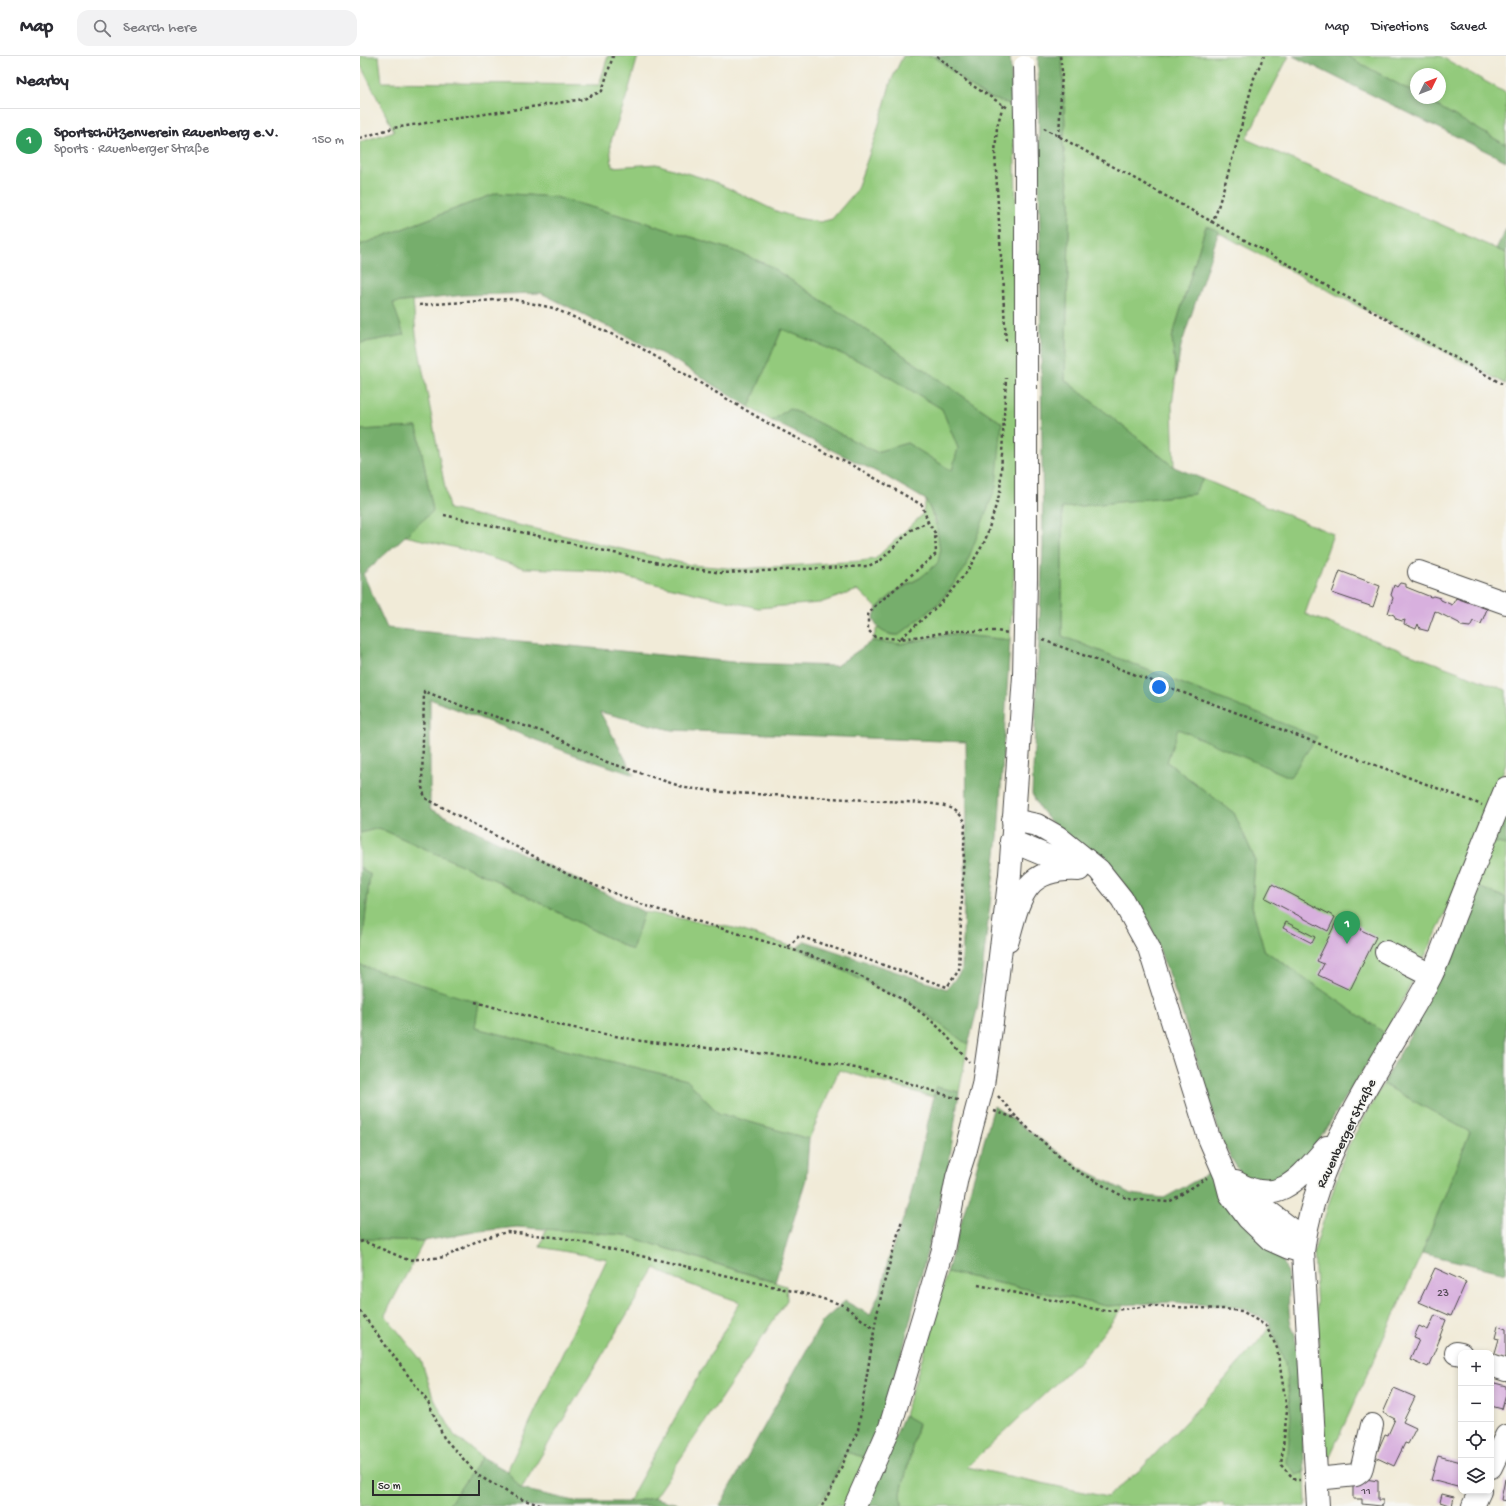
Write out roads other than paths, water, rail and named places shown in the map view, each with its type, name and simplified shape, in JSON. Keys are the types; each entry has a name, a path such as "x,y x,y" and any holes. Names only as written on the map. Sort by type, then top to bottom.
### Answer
{"street":[{"path":"855,1506 890,1427 943,1250 958,1177 983,1085 1010,874 1024,676 1026,579 1026,166 1024,61"},
{"path":"1419,572 1506,603"},
{"name":"Rauenberger Straße","path":"1318,1506 1303,1252 1306,1226 1320,1179 1346,1124 1431,975 1506,788"},
{"path":"1012,830 1037,825 1058,838 1092,863 1122,899 1149,948 1209,1138 1228,1177 1230,1194 1260,1231 1271,1240 1303,1252"},
{"path":"1012,830 1109,888 1122,899"},
{"path":"998,965 1004,956 1024,891 1033,882 1056,871 1079,870"},
{"path":"1386,952 1431,975"},
{"path":"1228,1177 1254,1191 1264,1193 1286,1188 1305,1172 1346,1124"},
{"path":"1494,1365 1506,1370"},
{"path":"1316,1479 1356,1475 1361,1471 1372,1425"},
{"path":"1494,1462 1506,1436"},
{"path":"1473,1506 1479,1494"}],"place":[{"name":"Sportschützenverein Rauenberg e.V.","path":"1347,944"}]}
